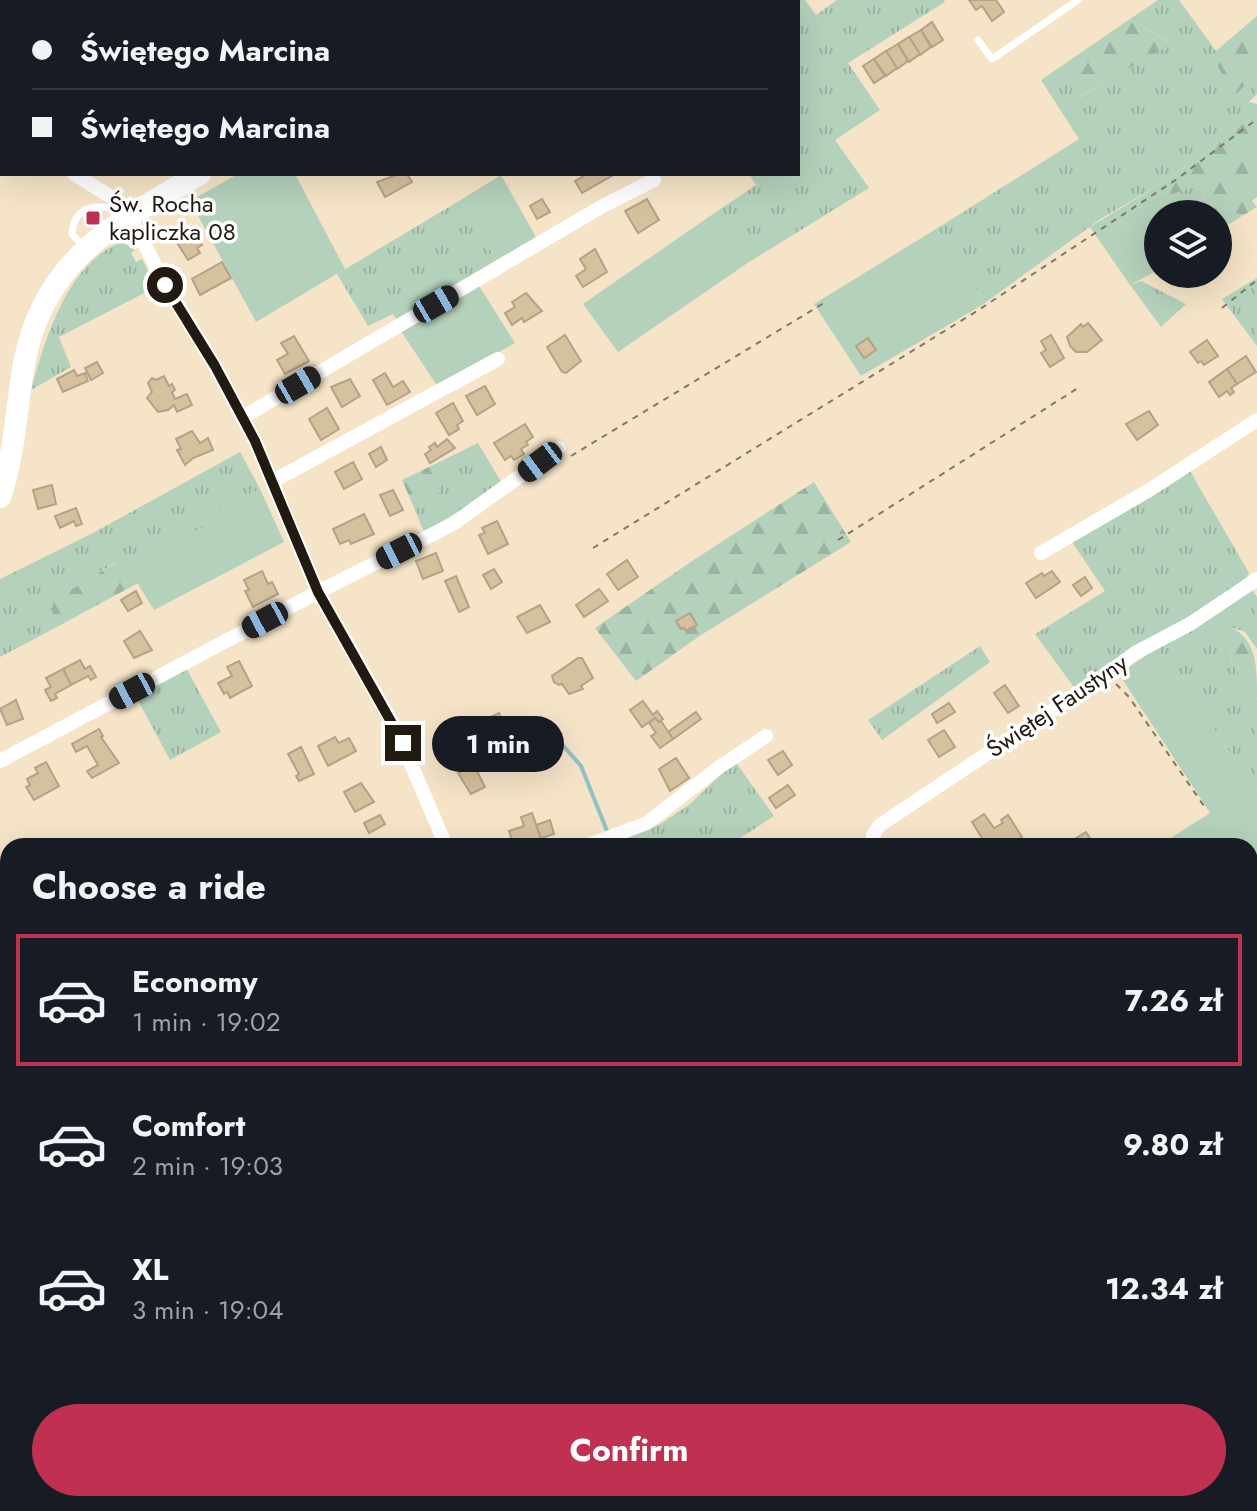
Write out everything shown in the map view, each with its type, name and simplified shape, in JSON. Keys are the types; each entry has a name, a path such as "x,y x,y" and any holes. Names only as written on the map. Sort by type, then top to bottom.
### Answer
{"street":[{"path":"77,176 124,205 164,282 243,417 318,592 397,731 443,838"},
{"path":"0,497 11,458 30,339 55,285 85,248 104,232 197,176"},
{"path":"243,417 601,207 654,180"},
{"path":"273,481 498,359"},
{"path":"1041,553 1151,489 1257,420"},
{"path":"0,761 453,524 563,453"},
{"name":"Świętej Faustyny","path":"874,838 880,825 1135,653 1190,624 1257,579"},
{"path":"607,838 647,823 718,768 766,736"}],"lane":[{"path":"978,40 992,59 1078,0"},
{"path":"85,248 72,234 73,222 79,213 92,208 111,207 130,215"}],"path":[{"path":"593,548 977,311 1177,179 1257,119"},
{"path":"1222,308 1257,280"},
{"path":"563,453 824,303"},
{"path":"838,540 1078,388"},
{"path":"1107,674 1129,697 1206,809"}],"green space":[{"path":"800,0 805,0 816,15 837,0 944,0 848,63 880,110 835,140 869,188 749,262 716,212 756,185 750,176 800,176"},
{"path":"1158,0 1179,0 1216,51 1213,59 1235,94 1257,74 1257,94 1249,102 1257,104 1257,114 1164,182 1102,218 982,305 981,297 936,229 1079,139 1041,80 1060,67 1079,98 1170,43 1130,19"},
{"path":"1257,16 1257,74 1235,95 1213,59 1216,51"},
{"path":"1130,19 1171,44 1078,98 1060,67"},
{"path":"1257,114 1257,197 1252,201 1257,207 1242,216 1232,212 1232,200 1204,199 1200,184 1171,195 1164,182"},
{"path":"234,176 296,176 345,269 256,322 190,201"},
{"path":"502,176 537,239 498,262 459,201"},
{"path":"1164,182 1174,200 1144,200 1144,278 1130,285 1090,227"},
{"path":"1200,184 1206,200 1174,200 1171,195"},
{"path":"459,201 498,262 397,320 393,314 368,326 337,274"},
{"path":"716,212 749,262 618,352 583,304"},
{"path":"1232,212 1242,216 1232,222"},
{"path":"936,229 981,297 982,305 861,376 814,304"},
{"path":"122,242 135,250 131,253 136,262 142,259 156,287 59,337 71,367 31,390 51,326 73,284 103,252"},
{"path":"1257,278 1257,346 1222,299"},
{"path":"1141,281 1144,288 1155,288 1186,304 1161,327 1130,285"},
{"path":"479,286 515,343 438,387 401,331"},
{"path":"478,443 503,485 424,532 415,510 439,491 429,467"},
{"path":"240,452 260,489 220,508 222,517 128,568 116,562 53,601 55,628 0,657 0,579 93,533"},
{"path":"429,467 440,491 415,510 402,480"},
{"path":"1190,471 1249,573 1246,579 1076,690 1035,634 1105,591 1072,542"},
{"path":"814,482 851,542 701,635 636,681 595,628"},
{"path":"260,489 284,542 154,610 128,568 222,517 220,508"},
{"path":"117,562 128,568 138,583 55,628 52,601"},
{"path":"1251,588 1257,597 1257,649 1245,632 1228,626 1232,664 1257,699 1257,791 1157,648"},
{"path":"1228,625 1238,631 1250,646 1257,675 1257,699 1232,664"},
{"path":"980,646 990,662 882,740 868,720"},
{"path":"1157,648 1257,791 1257,838 1171,838 1210,813 1119,674"},
{"path":"185,666 221,732 170,760 134,693"},
{"path":"735,761 774,816 740,838 620,838 659,825 690,804"}],"building":[{"path":"969,0 996,0 1004,12 992,21 982,6 976,10"},
{"path":"932,22 943,40 932,47 921,30"},
{"path":"921,30 931,47 920,55 909,37"},
{"path":"909,37 920,54 909,62 898,44"},
{"path":"898,44 908,61 897,69 886,51"},
{"path":"886,51 897,68 886,76 874,59"},
{"path":"874,59 885,76 874,83 863,66"},
{"path":"394,176 408,176 412,182 385,197 377,182"},
{"path":"584,176 612,176 582,193 575,181"},
{"path":"542,199 550,212 537,219 530,206"},
{"path":"647,199 659,220 638,233 625,211"},
{"path":"194,228 202,245 197,248 200,253 188,260 174,238"},
{"path":"595,249 607,272 583,287 576,276 586,269 580,259"},
{"path":"222,262 231,278 200,295 192,279"},
{"path":"526,293 542,311 512,325 505,313 515,307 512,302"},
{"path":"1088,323 1102,340 1087,352 1076,352 1067,337 1081,324 1083,327"},
{"path":"565,335 581,361 566,373 562,372 547,347"},
{"path":"1051,335 1064,358 1050,367 1041,353 1046,350 1041,341"},
{"path":"294,336 309,361 285,374 277,360 288,354 281,343"},
{"path":"868,338 876,350 864,358 856,346"},
{"path":"1207,340 1218,356 1204,365 1201,361 1198,363 1190,352"},
{"path":"1246,356 1256,372 1237,384 1227,369"},
{"path":"97,362 103,373 91,380 85,368"},
{"path":"1227,369 1237,384 1231,388 1234,392 1230,395 1227,391 1219,397 1209,382"},
{"path":"74,370 77,376 85,373 88,381 63,392 57,379"},
{"path":"385,373 393,387 403,381 410,392 387,405 373,380"},
{"path":"164,376 175,390 172,392 175,399 187,394 192,405 177,412 174,405 158,412 147,398 152,392 148,383 152,378 156,380"},
{"path":"350,379 360,396 342,407 331,387"},
{"path":"485,386 495,404 477,415 466,396"},
{"path":"453,403 463,421 457,425 459,429 449,435 436,413"},
{"path":"327,408 339,429 321,440 309,419"},
{"path":"1149,411 1158,425 1137,440 1126,424"},
{"path":"525,424 533,437 521,449 524,454 514,460 511,456 505,460 494,443"},
{"path":"192,431 200,443 208,438 213,450 185,465 177,450 181,449 176,439"},
{"path":"447,439 455,448 430,463 425,454 431,450 429,447 435,443 437,447"},
{"path":"381,447 387,460 376,467 369,454"},
{"path":"353,462 362,479 344,489 335,472"},
{"path":"52,485 56,504 38,509 33,490"},
{"path":"393,490 403,510 390,516 380,495"},
{"path":"76,508 82,524 76,526 74,521 60,528 55,516"},
{"path":"364,514 374,534 351,544 349,540 340,544 333,529"},
{"path":"497,521 508,544 488,554 479,535 485,533 482,528"},
{"path":"436,553 443,571 423,579 416,561"},
{"path":"627,560 638,577 618,590 607,574"},
{"path":"494,569 502,582 491,589 483,575"},
{"path":"262,571 268,584 272,582 278,594 253,607 245,591 249,590 244,580"},
{"path":"1052,571 1060,582 1036,598 1026,583"},
{"path":"456,576 469,607 459,612 445,581"},
{"path":"1085,577 1092,588 1081,596 1073,585"},
{"path":"599,589 608,601 584,617 576,605"},
{"path":"136,591 142,603 128,611 121,600"},
{"path":"540,605 550,622 527,633 517,617"},
{"path":"690,613 697,625 686,631 676,621"},
{"path":"140,631 152,650 134,658 124,641"},
{"path":"582,658 593,678 581,686 583,689 569,694 562,684 554,682 552,676"},
{"path":"80,660 85,669 90,666 96,677 91,680 88,676 71,685 63,669"},
{"path":"239,661 252,686 230,698 218,683 232,676 227,667"},
{"path":"63,669 71,685 55,694 57,698 51,701 45,690 51,687 46,678"},
{"path":"1005,685 1019,706 1008,713 994,693"},
{"path":"16,700 23,719 7,725 0,709"},
{"path":"643,701 653,715 657,711 663,719 659,722 655,718 642,727 630,710"},
{"path":"949,703 955,712 937,723 932,714"},
{"path":"696,712 701,719 673,739 668,732"},
{"path":"499,713 506,729 493,735 486,719"},
{"path":"655,718 661,721 673,739 660,748 651,736 656,733 649,723"},
{"path":"465,723 475,743 450,758 441,739"},
{"path":"99,729 119,763 92,778 87,771 98,765 87,746 76,752 72,744"},
{"path":"944,730 955,747 939,757 928,740"},
{"path":"335,737 339,743 349,738 356,751 328,766 318,746"},
{"path":"301,747 314,774 299,781 296,776 299,774 288,754"},
{"path":"783,751 792,765 778,775 768,760"},
{"path":"676,758 689,778 670,791 659,769"},
{"path":"46,762 59,786 34,800 26,787 30,785 27,779 38,773 35,768"},
{"path":"474,765 485,787 471,794 458,773"},
{"path":"361,783 374,802 355,812 344,792"},
{"path":"788,785 795,795 776,808 769,798"},
{"path":"532,813 541,838 511,838 509,831 524,826 521,817"},
{"path":"984,814 994,828 1003,823 1001,820 1008,815 1022,837 982,838 972,822"},
{"path":"380,815 385,824 369,833 364,823"},
{"path":"550,820 554,834 541,838 536,825"},
{"path":"1086,832 1090,838 1076,838"}],"waterway":[{"path":"552,733 581,766 610,838"}],"place":[{"name":"Św. Rocha kapliczka 08","path":"93,218"}],"route":[{"path":"165,285 215,366 255,441 318,592 403,743"}]}
